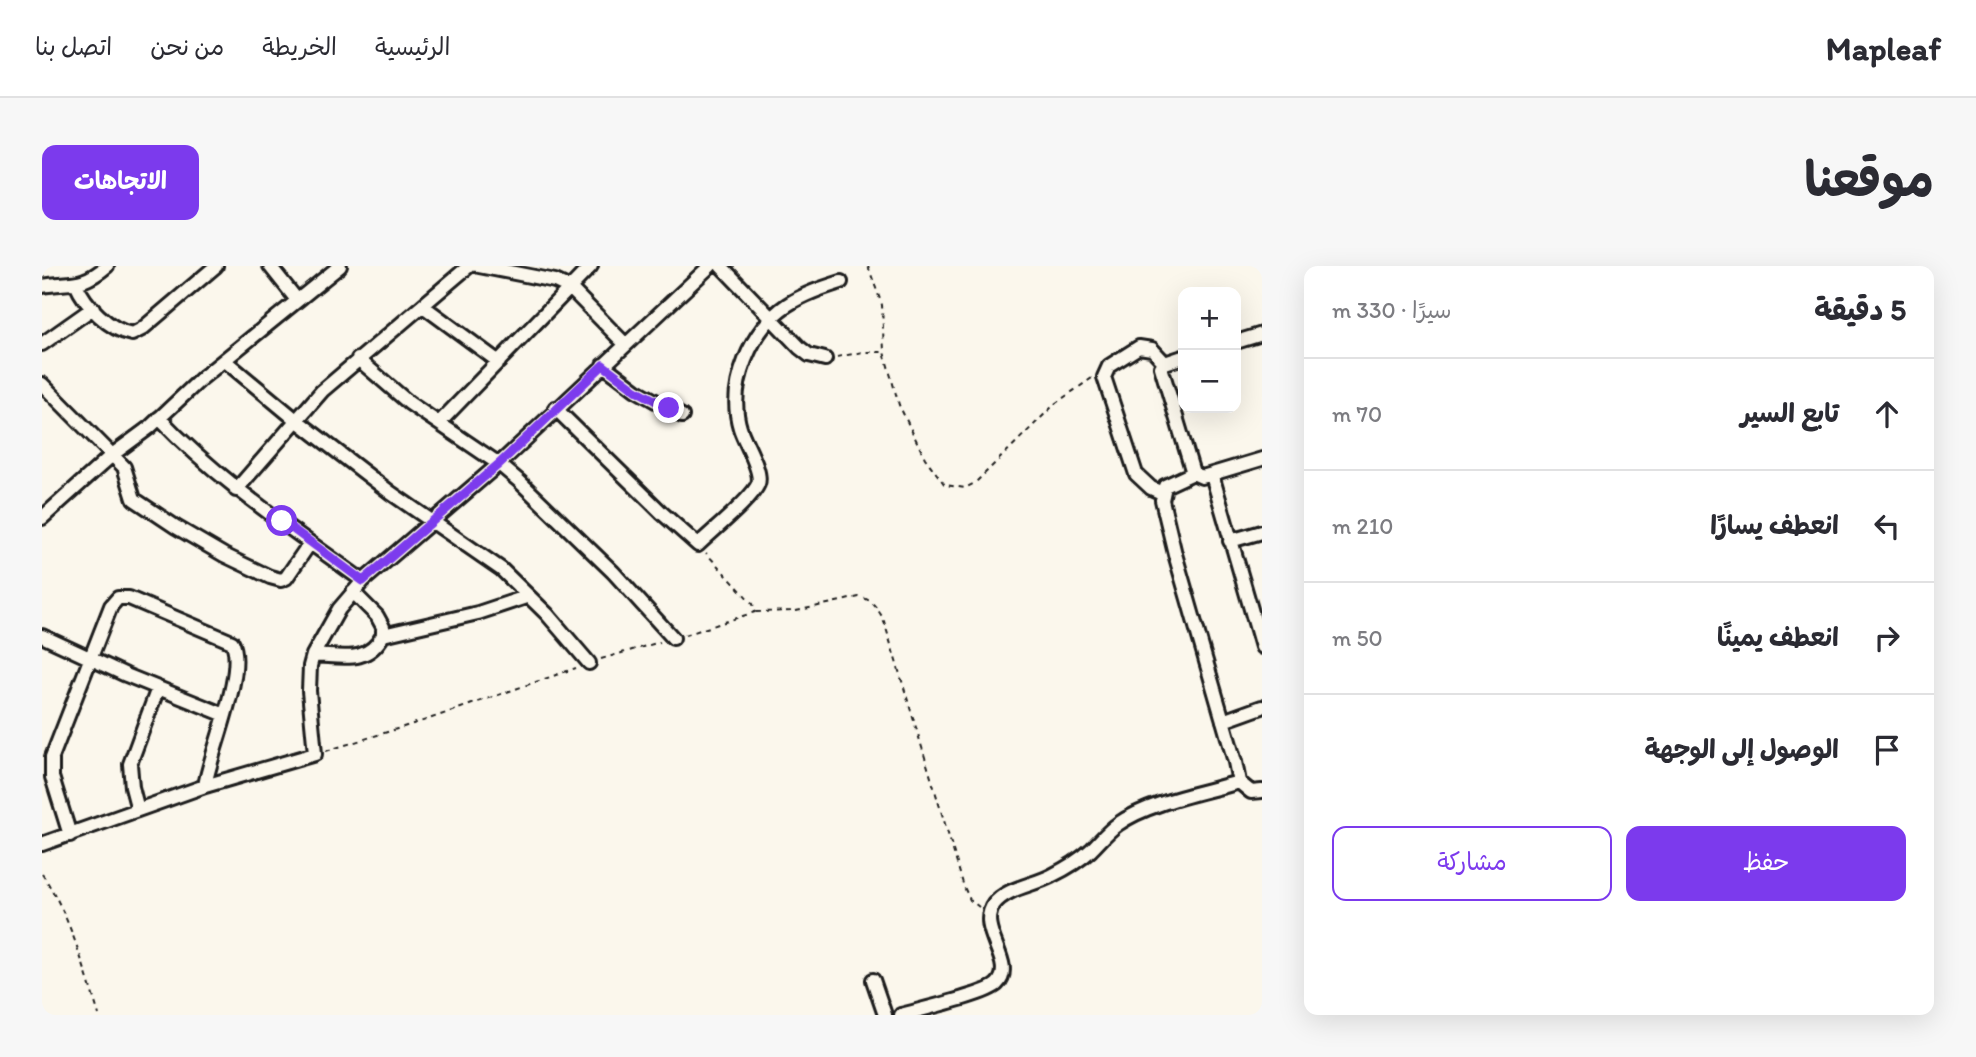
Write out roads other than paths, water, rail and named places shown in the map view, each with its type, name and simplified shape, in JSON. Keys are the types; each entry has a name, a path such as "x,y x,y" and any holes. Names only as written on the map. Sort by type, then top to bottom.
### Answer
{"street":[{"path":"42,286 76,284 90,279 107,266"},
{"path":"76,284 93,308 117,328 136,333 216,266"},
{"path":"270,266 297,300"},
{"path":"43,516 223,360 340,266"},
{"path":"236,490 322,391 469,266"},
{"path":"479,266 555,281 570,288 625,344"},
{"path":"439,423 591,266"},
{"path":"42,844 205,786 315,754 309,691 313,655 328,626 353,592 499,464 555,408 710,266"},
{"path":"721,266 800,348 809,355 825,359"},
{"path":"555,408 698,545 758,485 759,474 740,428 737,397 749,350 785,306 800,297 841,282"},
{"path":"423,306 499,362"},
{"path":"42,345 93,308"},
{"path":"1241,340 1262,334"},
{"path":"1162,493 1146,484 1133,466 1106,384 1105,372 1109,366 1139,347 1152,349 1165,362"},
{"path":"1178,358 1165,362 1161,367 1193,473"},
{"path":"358,359 409,403 499,464 613,572 673,638"},
{"path":"223,360 295,419 501,569 569,638 589,663"},
{"path":"603,365 636,390 682,416"},
{"path":"42,384 124,467 134,499 188,534 270,577 281,580 286,578 310,543"},
{"path":"159,418 236,490 363,581"},
{"path":"1262,458 1212,475 1202,477 1193,473 1167,484 1162,493 1175,554 1239,782 1251,792 1262,791"},
{"path":"1212,475 1262,647"},
{"path":"1230,541 1262,532"},
{"path":"313,655 361,656 372,650 383,635 383,627 377,616 353,592"},
{"path":"383,635 478,613 529,596"},
{"path":"70,835 52,777 52,757 89,658 111,606 118,598 129,598 232,642 236,658 225,715 211,756 205,786"},
{"path":"42,636 225,715"},
{"path":"138,810 130,764 158,688"},
{"path":"1223,721 1262,707"},
{"path":"901,1015 998,985 1003,971 990,929 990,911 1003,896 1050,877 1080,860 1110,831 1130,817 1156,806 1239,782"},
{"path":"873,980 885,1015"}]}
